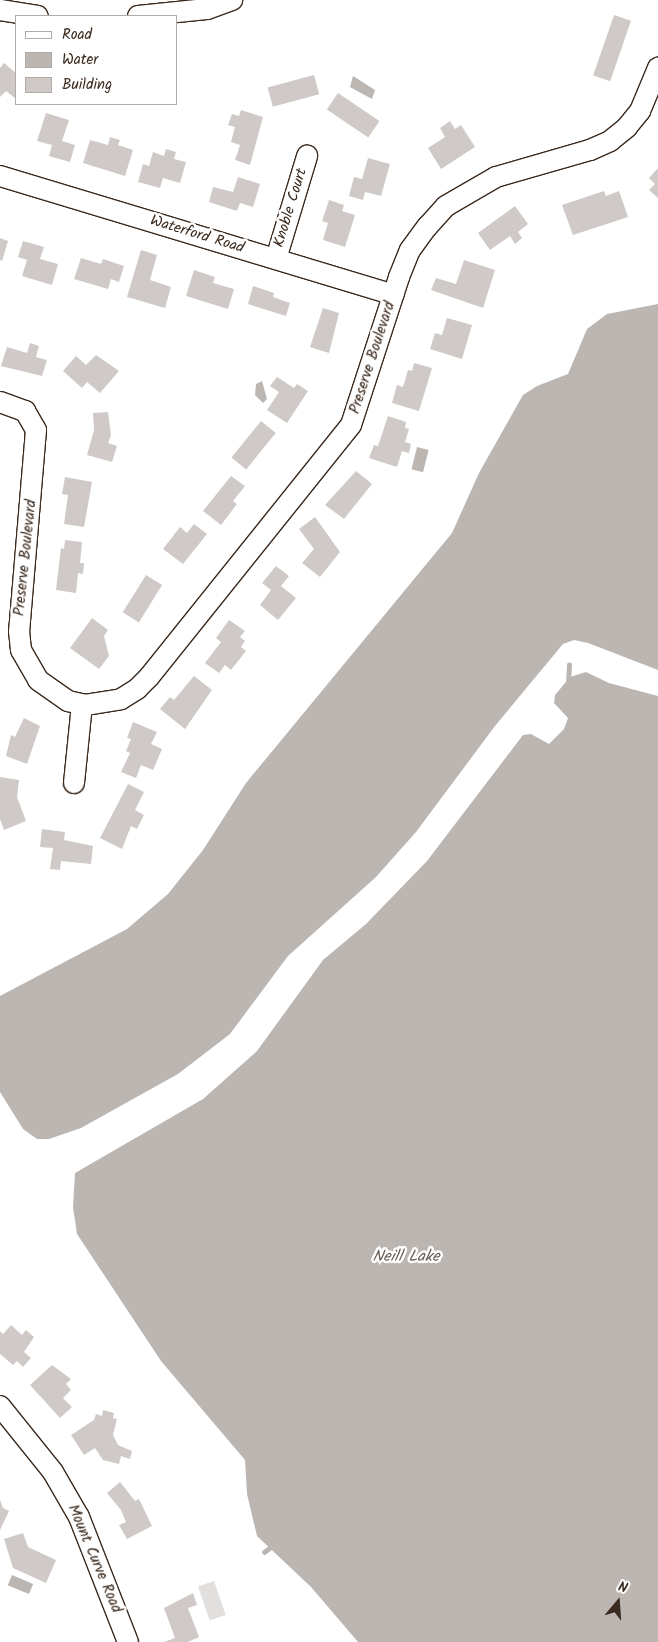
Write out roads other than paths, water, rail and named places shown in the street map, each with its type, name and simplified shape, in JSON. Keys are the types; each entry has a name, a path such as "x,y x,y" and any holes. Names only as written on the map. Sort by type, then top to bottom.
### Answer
{"street":[{"path":"148,15 207,9 232,0"},
{"path":"0,10 32,15"},
{"name":"Preserve Boulevard","path":"0,402 25,411 42,429 18,631 21,650 28,666 45,686 68,701 82,704 104,704 137,689 339,442 360,404 393,295 410,250 446,206 496,177 590,150 610,141 627,127 640,111 658,68"},
{"name":"Knoble Court","path":"276,259 307,156"},
{"name":"Waterford Road","path":"0,176 393,295"},
{"path":"74,783 82,704"},
{"name":"Mount Curve Road","path":"1,1408 53,1472 79,1517 128,1642"}],"water":[{"path":"353,76 375,90 372,99 350,87"},
{"path":"658,304 658,670 588,643 574,640 563,644 495,726 416,832 376,877 288,956 230,1034 178,1074 81,1128 49,1139 37,1139 23,1129 0,1092 0,996 127,929 168,894 203,850 246,783 452,533 479,473 523,395 537,386 568,374 587,329 607,314"},
{"path":"262,381 267,399 263,403 255,395 256,384"},
{"path":"417,447 429,450 423,472 411,469"},
{"name":"Neill Lake","path":"586,672 609,683 658,696 658,1642 358,1642 311,1587 257,1536 247,1494 245,1460 161,1361 77,1234 73,1207 75,1173 203,1099 257,1051 323,960 366,924 427,861 523,735 531,734 549,744 564,729 568,718 554,703 555,695 570,677"},
{"path":"12,1575 33,1584 29,1594 8,1585"}],"waterway":[{"path":"568,684 569,665"},
{"path":"264,1552 272,1546"}]}
